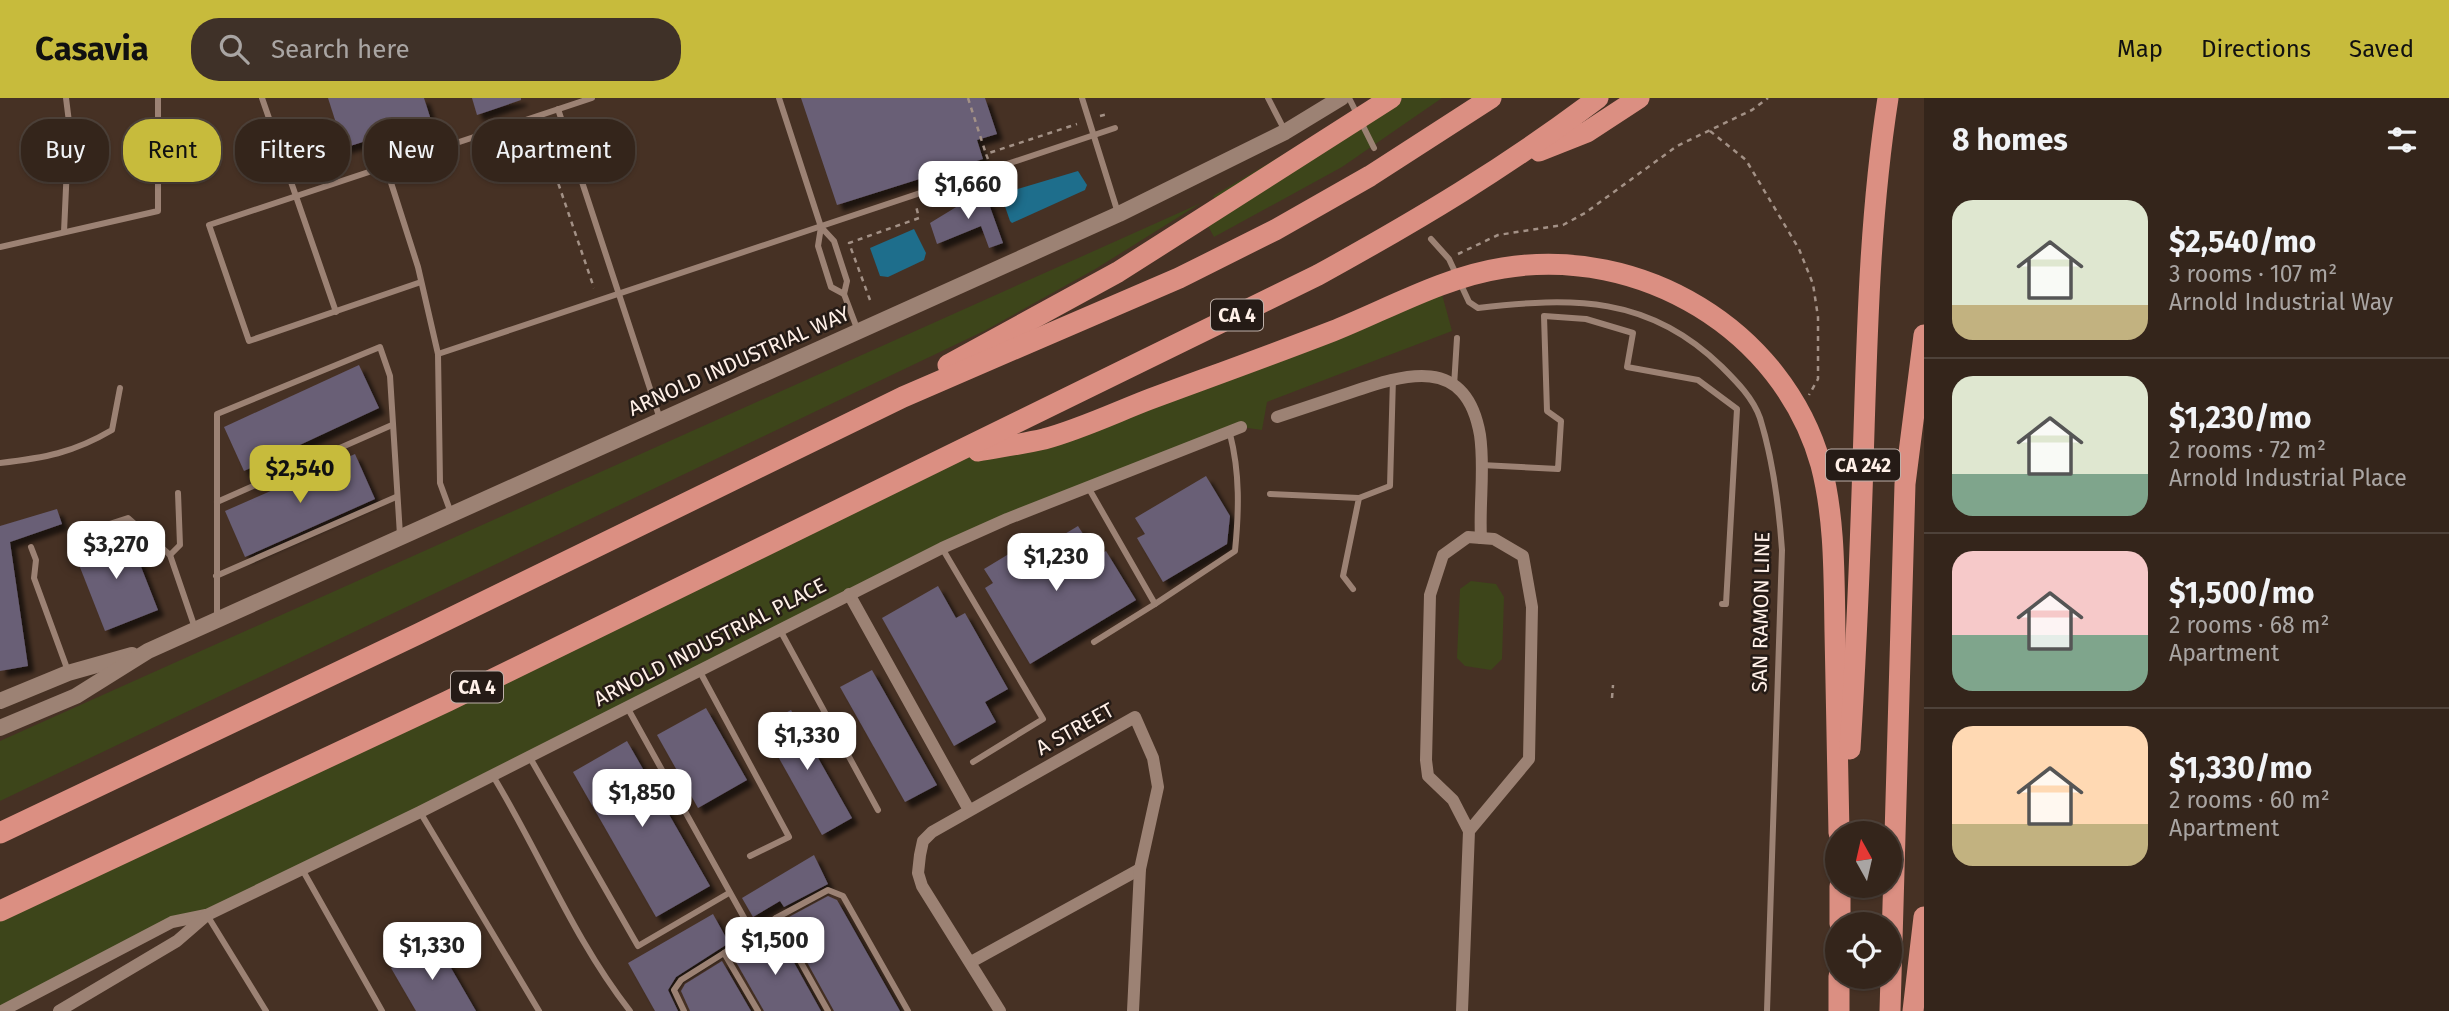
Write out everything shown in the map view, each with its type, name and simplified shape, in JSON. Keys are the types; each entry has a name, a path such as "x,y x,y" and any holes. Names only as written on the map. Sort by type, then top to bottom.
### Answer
{"highway":[{"path":"903,397 954,361 1066,302 1391,98"},
{"path":"1428,140 1477,98"},
{"path":"0,830 418,634 903,397 1179,278 1275,230 1428,140 1491,98"},
{"name":"CA 4","path":"0,911 448,701 1318,275 1405,228 1514,161 1598,98"},
{"path":"1514,161 1587,132 1639,98"},
{"name":"CA 242","path":"1845,821 1859,596 1869,272 1874,202 1888,98"},
{"path":"952,455 1045,439 1333,331 1473,275 1520,265 1568,263 1626,273 1660,287 1709,313 1743,339 1765,361 1800,411 1821,466 1832,530 1839,821"},
{"name":"CA 242","path":"1890,1011 1905,484 1924,335"},
{"path":"1913,1011 1924,917"},
{"path":"1839,989 1839,1011"}],"street":[{"name":"ARNOLD INDUSTRIAL WAY","path":"0,728 76,696 148,651 1119,214 1285,132 1341,98"},
{"path":"1277,417 1393,378 1414,374 1439,378 1454,386 1474,412 1480,437 1481,538"},
{"name":"ARNOLD INDUSTRIAL PLACE","path":"2,1011 172,922 207,915 420,812 626,705 942,548 1088,487 1230,434 1241,427"},
{"path":"1462,1011 1469,831 1453,800 1428,776 1430,595 1443,555 1468,537 1494,539 1524,556 1532,607 1529,759 1469,831"},
{"path":"849,594 969,810"},
{"name":"ARNOLD INDUSTRIAL WAY","path":"0,701 68,673 148,651"},
{"name":"A STREET","path":"1000,1011 922,886 918,873 923,841 932,832 969,810 1135,717 1153,758 1158,787 1140,869 1133,1011"},
{"path":"971,962 1140,869"},
{"name":"ARNOLD INDUSTRIAL PLACE","path":"59,1011 177,941 207,915"}],"lane":[{"path":"64,232 69,122 66,98"},
{"path":"0,247 158,211 158,98"},
{"path":"262,98 337,312"},
{"path":"458,143 592,98"},
{"path":"779,98 821,227 834,241 843,267 847,281 844,294 858,332"},
{"path":"1082,98 1119,214"},
{"path":"1268,98 1285,132"},
{"path":"1349,98 1374,148"},
{"path":"558,109 660,419"},
{"path":"438,354 1115,128"},
{"path":"364,174 209,225 248,341 421,282"},
{"path":"391,182 421,282 438,354 440,483 451,514"},
{"path":"821,227 818,246 831,287 844,294"},
{"name":"SAN RAMON LINE","path":"1430,239 1449,259 1464,295 1478,308 1535,301 1608,304 1675,329 1706,351 1727,372 1748,394 1760,417 1779,512 1782,550 1767,1011"},
{"path":"1481,465 1558,469 1561,421 1547,411 1544,316 1586,319 1633,332 1627,367 1698,380 1737,409 1726,604 1722,604"},
{"path":"1454,386 1457,338"},
{"path":"218,620 217,414 380,347 390,376 400,538"},
{"path":"1270,495 1359,498 1390,486 1393,378"},
{"path":"0,463 51,457 86,446 112,430 120,388"},
{"path":"217,502 393,425"},
{"path":"1094,642 1235,551 1239,513 1237,466 1230,434"},
{"path":"1088,487 1155,604"},
{"path":"170,555 180,545 178,493"},
{"path":"216,576 396,497"},
{"path":"1353,589 1343,576 1359,498"},
{"path":"97,528 128,518 170,555 195,630"},
{"path":"31,547 36,560 34,578 68,673"},
{"path":"942,548 1043,719 973,762"},
{"path":"779,628 878,810"},
{"path":"698,669 789,837 750,856"},
{"path":"626,705 752,932"},
{"path":"528,755 638,946 729,893"},
{"path":"492,774 551,884 616,993 631,1011"},
{"path":"420,812 539,1011"},
{"path":"302,869 382,1011"},
{"path":"684,1011 674,990 681,979 752,932 828,890 843,897 908,1011"},
{"path":"207,915 266,1011"},
{"path":"776,918 828,1011"},
{"path":"724,953 758,1011"}],"path":[{"path":"968,98 986,154"},
{"path":"1449,259 1478,242 1498,235 1563,225 1586,213 1677,146 1710,131 1768,98"},
{"path":"536,117 594,288"},
{"path":"1710,131 1746,160 1799,249 1813,284 1818,317 1818,379 1800,411"},
{"path":"1612,698 1613,685"}],"green space":[{"path":"1379,98 1442,98 1342,167 1214,237 1207,224 1224,213 1213,196"},
{"path":"1201,203 1097,268 986,330 0,801 0,741"},
{"path":"1440,287 1452,331 1267,402 1262,430 1241,427 1007,519 207,915 172,922 0,1011 0,910 952,455 1045,439"},
{"path":"1471,581 1496,584 1504,597 1502,659 1491,670 1465,666 1457,658 1460,589"}],"water":[{"path":"1078,171 1087,185 1085,190 1012,223 1010,221 1001,195"},
{"path":"914,229 926,253 924,260 888,277 880,276 870,248"}],"building":[{"path":"328,98 424,98 431,119 364,119 364,142 350,146 350,119 335,119"},
{"path":"472,98 521,98 521,100 477,115"},
{"path":"801,98 985,98 997,134 977,140 983,159 837,205"},
{"path":"984,190 1003,243 989,248 981,226 937,244 930,223"},
{"path":"359,365 379,408 244,471 224,427"},
{"path":"355,454 375,499 245,557 225,511"},
{"path":"1206,476 1230,516 1227,544 1163,582 1137,538 1145,534 1135,518"},
{"path":"57,509 62,524 10,542 28,666 0,671 0,526"},
{"path":"1078,526 1097,556 1106,551 1136,600 1030,664 985,588 993,583 984,569 1017,549 1023,559"},
{"path":"127,531 158,610 105,631 74,552"},
{"path":"938,586 956,618 965,613 1008,689 985,702 996,722 954,746 882,618"},
{"path":"872,670 937,785 905,802 840,687"},
{"path":"706,708 747,780 698,808 657,735"},
{"path":"791,710 852,818 822,835 761,726"},
{"path":"627,741 710,886 656,917 573,772"},
{"path":"814,855 828,884 784,907 780,901 753,917 742,898"},
{"path":"828,896 837,900 900,1011 834,1011 787,926 793,923 789,917"},
{"path":"713,914 729,943 676,977 668,990 678,1011 655,1011 628,963"},
{"path":"777,932 821,1011 764,1011 732,955"},
{"path":"436,942 476,1011 416,1011 391,968"},
{"path":"722,961 751,1011 690,1011 681,991 685,984"}]}
